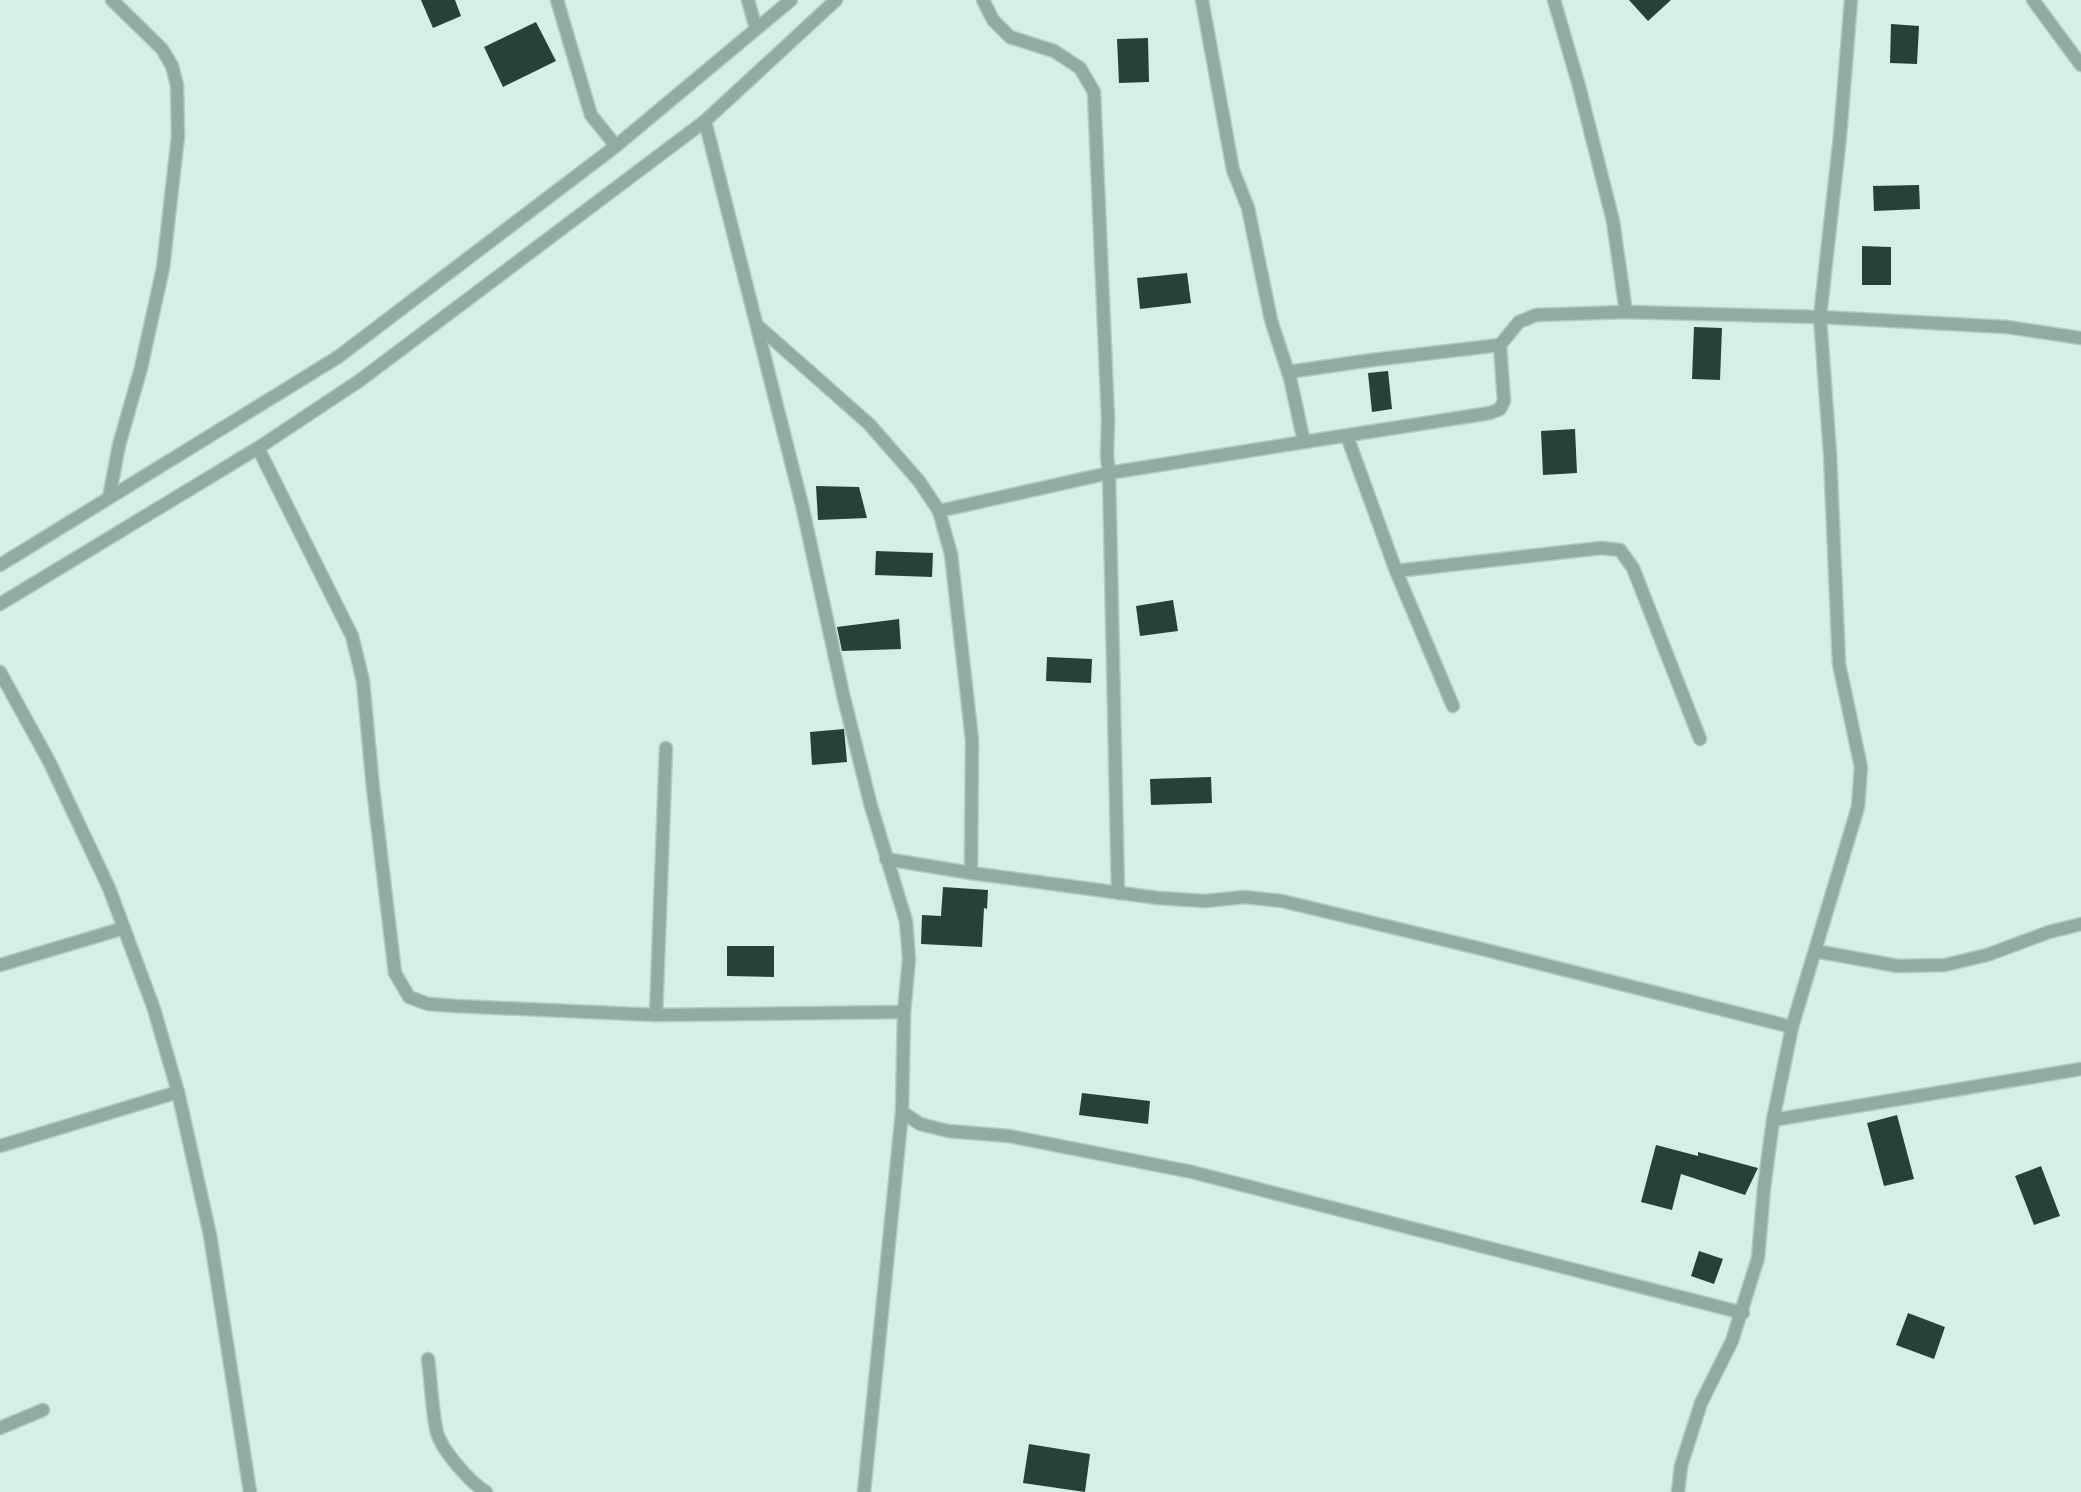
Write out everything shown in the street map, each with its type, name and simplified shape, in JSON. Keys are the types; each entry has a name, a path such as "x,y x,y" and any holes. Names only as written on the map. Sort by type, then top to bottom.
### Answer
{"street":[{"path":"109,498 118,445 141,368 163,268 178,136 177,85 172,66 162,49 112,0"},
{"path":"556,0 590,115 616,146"},
{"path":"748,0 756,29"},
{"path":"0,565 338,357 616,146 791,0"},
{"path":"0,604 258,448 359,381 704,121 836,0"},
{"path":"983,0 993,20 1010,37 1054,51 1080,68 1094,92 1108,419 1106,456 1109,473 1118,893"},
{"path":"1202,0 1233,170 1248,208 1272,320 1288,372 1304,442"},
{"path":"1554,0 1579,86 1613,222 1626,312"},
{"path":"1678,1492 1681,1466 1701,1403 1732,1341 1743,1313 1758,1258 1764,1188 1773,1120 1792,1026 1858,807 1861,785 1861,767 1840,664 1830,454 1820,317 1840,136 1851,0"},
{"path":"2033,0 2081,65"},
{"path":"704,121 758,326 802,506 843,694 886,859 906,921 909,959 904,1012 902,1112 864,1492"},
{"path":"939,512 1109,473 1490,413 1500,409 1504,401 1500,345 1519,322 1536,315 1626,312 1820,317 2007,327 2081,338"},
{"path":"758,326 869,424 918,481 939,512 951,554 972,740 971,873"},
{"path":"1288,372 1500,345"},
{"path":"1347,436 1396,571 1453,706"},
{"path":"258,448 352,636 363,681 373,788 395,973 409,997 428,1004 656,1015 904,1012"},
{"path":"1396,571 1601,548 1620,550 1633,568 1700,739"},
{"path":"0,672 50,763 109,888 154,1009 178,1092 210,1235 250,1492"},
{"path":"656,1015 666,748"},
{"path":"886,859 971,873 1118,893 1205,901 1245,897 1282,901 1792,1026"},
{"path":"1815,951 1898,966 1945,965 1987,955 2049,932 2081,924"},
{"path":"0,965 124,928"},
{"path":"1773,1120 2081,1069"},
{"path":"0,1146 178,1092"},
{"path":"902,1112 920,1124 948,1131 1009,1136 1192,1172 1743,1313"},
{"path":"428,1359 437,1434 452,1458 474,1484 486,1492"},
{"path":"0,1428 43,1410"}],"building":[{"path":"421,0 455,0 461,16 433,28"},
{"path":"1629,0 1671,0 1648,21"},
{"path":"536,22 556,61 503,87 484,47"},
{"path":"1891,24 1919,26 1917,64 1890,63"},
{"path":"1148,38 1149,82 1119,83 1117,39"},
{"path":"1919,185 1920,209 1874,211 1873,186"},
{"path":"1862,246 1891,247 1891,285 1862,285"},
{"path":"1187,273 1191,303 1140,309 1137,278"},
{"path":"1694,327 1722,328 1720,380 1692,379"},
{"path":"1388,371 1392,409 1372,412 1368,373"},
{"path":"1575,429 1577,473 1543,475 1541,431"},
{"path":"816,486 859,487 867,518 818,520"},
{"path":"876,551 933,553 932,577 875,575"},
{"path":"1173,600 1178,631 1140,636 1136,606"},
{"path":"899,619 901,649 842,651 837,627"},
{"path":"1047,657 1092,659 1091,683 1046,681"},
{"path":"844,729 847,762 812,765 810,732"},
{"path":"1211,777 1212,803 1151,805 1150,779"},
{"path":"943,887 988,890 987,909 984,908 982,947 921,944 922,915 941,916"},
{"path":"727,946 774,946 774,977 727,976"},
{"path":"1082,1093 1150,1101 1148,1124 1079,1115"},
{"path":"1897,1115 1914,1179 1884,1186 1867,1123"},
{"path":"1656,1145 1698,1156 1698,1152 1758,1168 1745,1195 1681,1174 1672,1210 1641,1202"},
{"path":"2041,1166 2060,1216 2034,1225 2015,1176"},
{"path":"1699,1251 1723,1259 1714,1284 1691,1276"},
{"path":"1908,1313 1945,1327 1934,1359 1896,1345"},
{"path":"1029,1444 1090,1454 1085,1492 1023,1483"}]}
